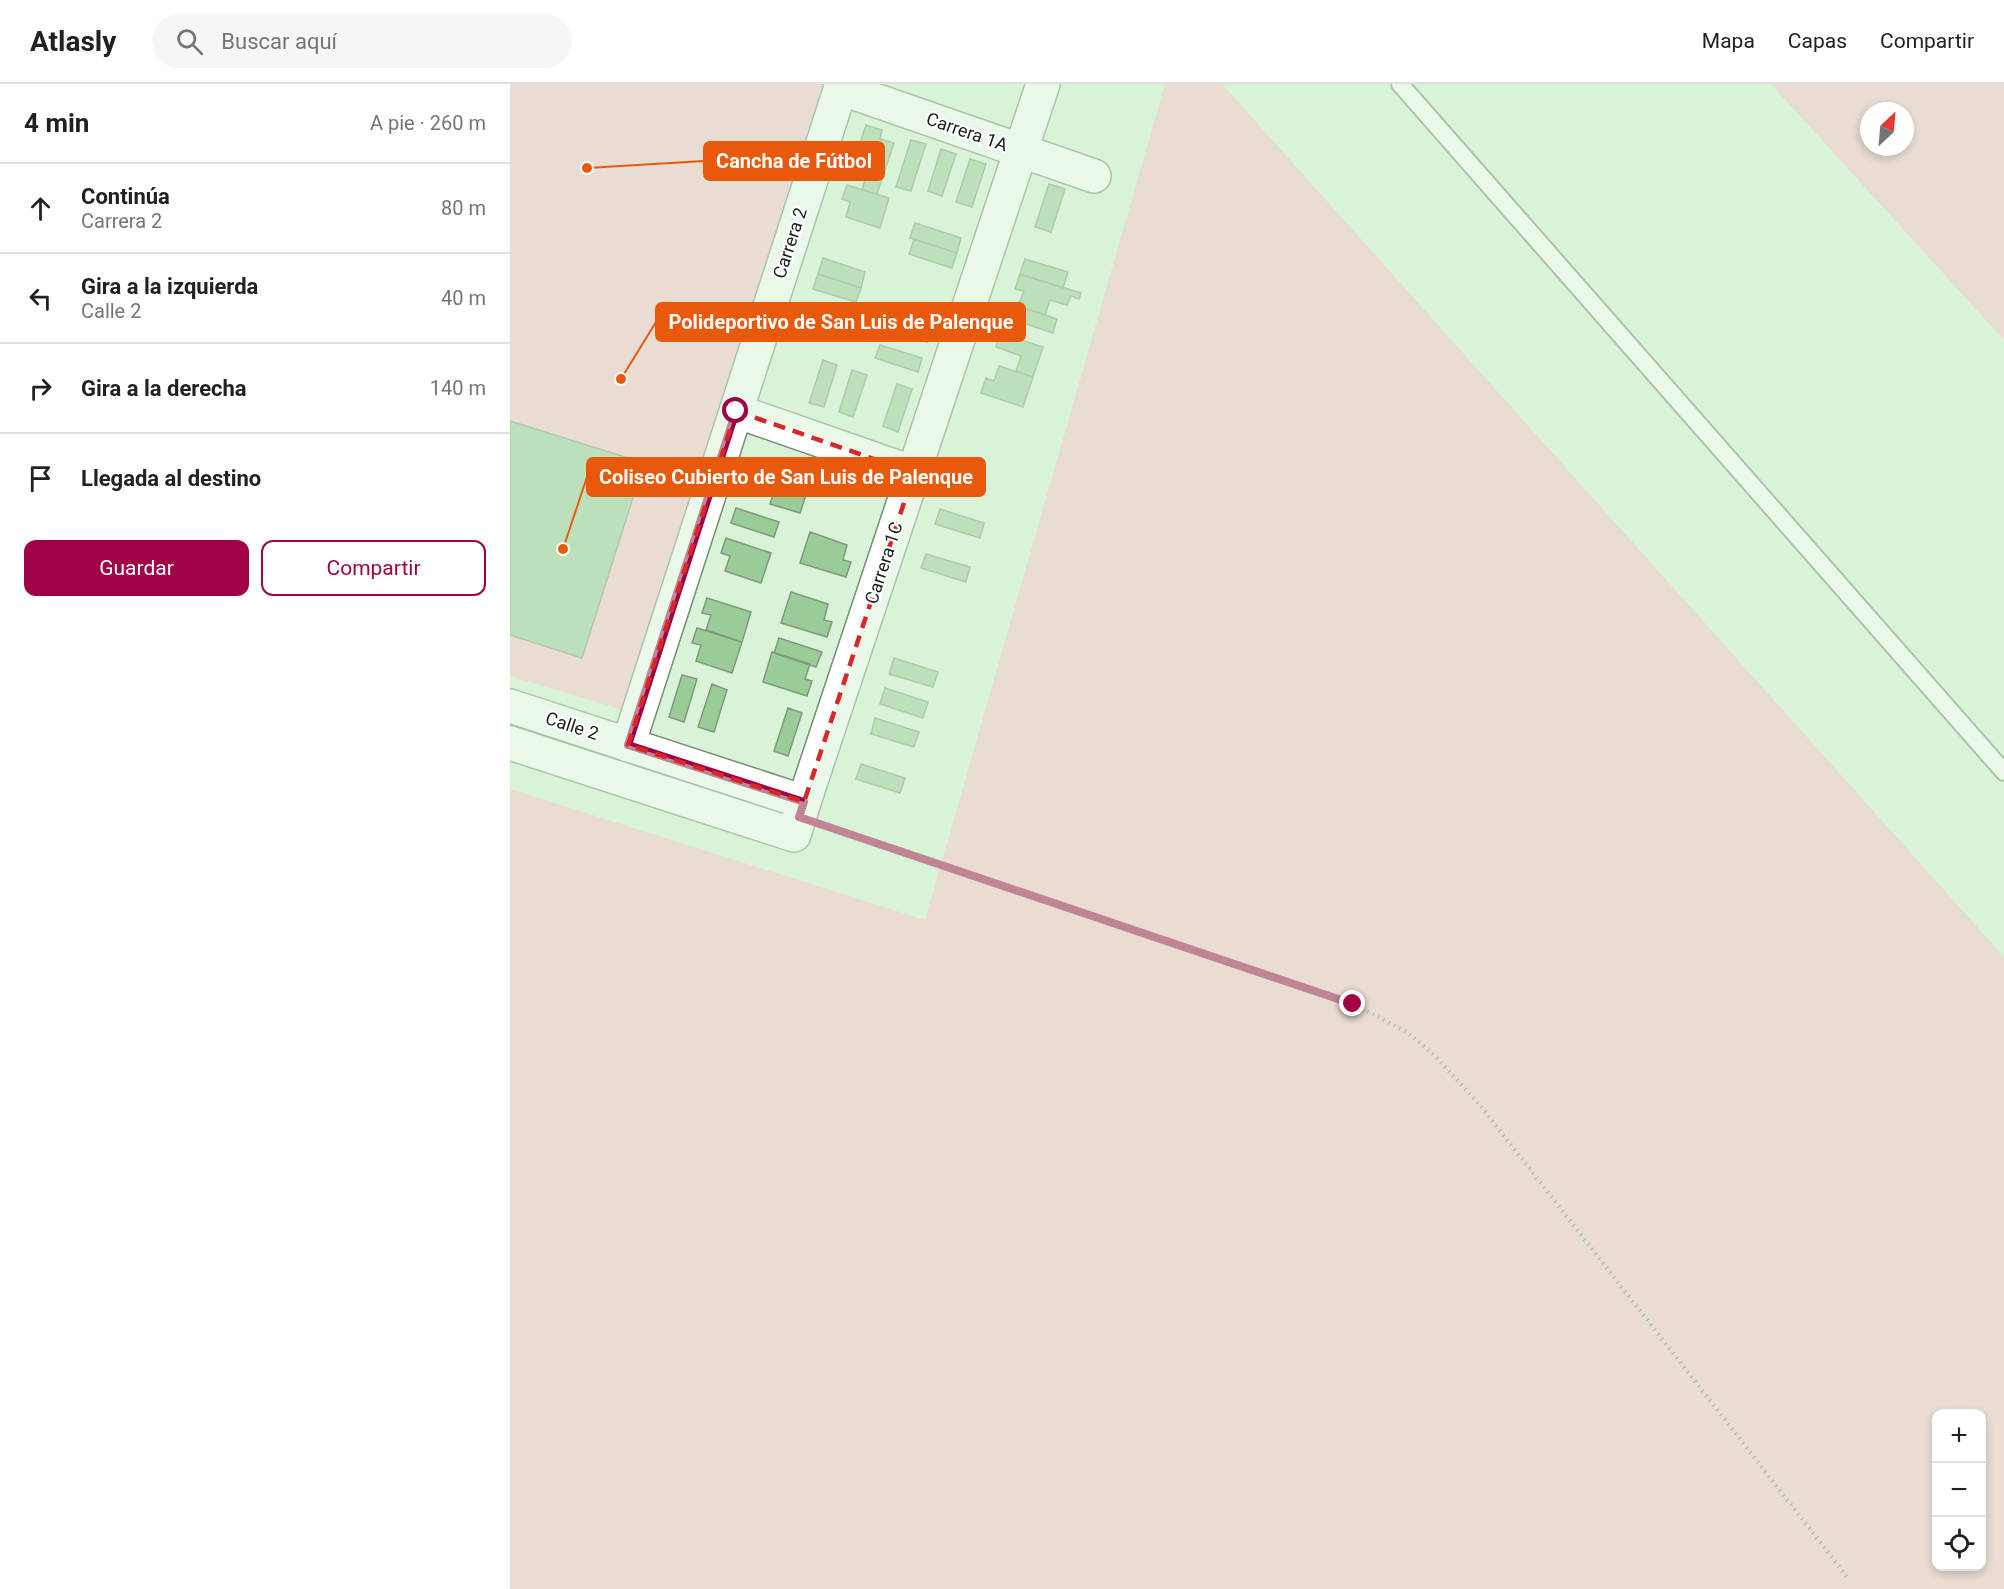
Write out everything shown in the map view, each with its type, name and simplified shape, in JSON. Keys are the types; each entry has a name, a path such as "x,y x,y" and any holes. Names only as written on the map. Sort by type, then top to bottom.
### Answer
{"street":[{"name":"Carrera 1C","path":"799,818 1043,84"},
{"name":"Carrera 1A","path":"841,86 1094,176"},
{"name":"Carrera 2","path":"628,745 841,86"},
{"path":"736,411 914,473"},
{"name":"Calle 2","path":"510,706 628,745 799,818"},
{"name":"Calle 2","path":"510,742 799,818"}],"lane":[{"path":"1400,84 2004,772"}],"path":[{"path":"799,818 1353,1004 1407,1032 1435,1056 1480,1105 1848,1578"}],"highlighted area":[{"path":"736,411 914,473 804,802 628,745"}],"shaded area":[{"path":"510,84 827,84 627,711 510,676"},
{"path":"1165,84 1222,84 2004,957 2004,1589 510,1589 510,789 925,920"},
{"path":"1771,84 2004,84 2004,340"},
{"path":"510,717 620,759 615,765 510,731"}],"building":[{"path":"866,125 882,130 880,139 894,143 877,194 862,190 867,172 852,168"},
{"path":"911,140 926,144 911,191 896,187"},
{"path":"941,149 956,154 942,196 928,191"},
{"path":"970,159 986,164 972,207 956,202"},
{"path":"1049,184 1065,189 1051,232 1035,227"},
{"path":"847,185 889,198 880,228 846,217 850,202 842,199"},
{"path":"915,223 961,238 957,253 910,238"},
{"path":"914,239 957,253 952,268 909,254"},
{"path":"823,258 865,272 861,288 818,274"},
{"path":"1025,259 1068,272 1063,288 1020,274"},
{"path":"818,274 861,288 856,302 813,289"},
{"path":"1020,274 1081,293 1079,299 1071,296 1067,305 1050,300 1045,315 1018,306 1024,291 1015,289"},
{"path":"1010,303 1057,319 1053,333 1005,317"},
{"path":"890,314 932,327 927,342 885,329"},
{"path":"1000,333 1043,347 1033,377 1016,371 1021,356 996,347"},
{"path":"880,345 922,358 918,372 875,358"},
{"path":"823,360 837,365 824,407 809,403"},
{"path":"999,366 1033,377 1023,407 981,393 986,378 994,381"},
{"path":"852,370 867,375 853,417 839,412"},
{"path":"897,384 912,389 898,432 883,426"},
{"path":"510,421 644,463 582,658 510,635"},
{"path":"800,463 815,468 800,513 770,504 782,467 797,472"},
{"path":"736,508 779,522 774,537 731,523"},
{"path":"940,509 984,523 980,538 935,524"},
{"path":"810,532 847,545 843,560 851,562 846,577 800,563"},
{"path":"726,538 771,553 761,583 725,571 730,556 721,553"},
{"path":"926,554 970,567 966,582 921,568"},
{"path":"791,592 828,604 824,620 832,622 827,637 781,623"},
{"path":"707,598 751,612 742,642 706,630 711,615 702,613"},
{"path":"697,628 742,642 732,673 696,661 701,645 692,643"},
{"path":"779,638 822,652 816,667 774,653"},
{"path":"772,652 810,664 805,679 812,681 807,696 763,682"},
{"path":"894,658 938,672 933,687 889,674"},
{"path":"682,675 697,679 684,722 669,717"},
{"path":"712,684 727,690 714,732 698,727"},
{"path":"885,688 928,702 923,718 880,704"},
{"path":"788,708 802,713 788,756 774,751"},
{"path":"875,718 919,732 914,747 871,734"},
{"path":"861,764 905,778 900,793 856,779"}],"place":[{"name":"Cancha de Fútbol","path":"587,168"},
{"name":"Polideportivo de San Luis de Palenque","path":"621,379"},
{"name":"Coliseo Cubierto de San Luis de Palenque","path":"563,549"}],"route":[{"path":"736,411 628,745 804,802 799,817 1353,1004"}]}
